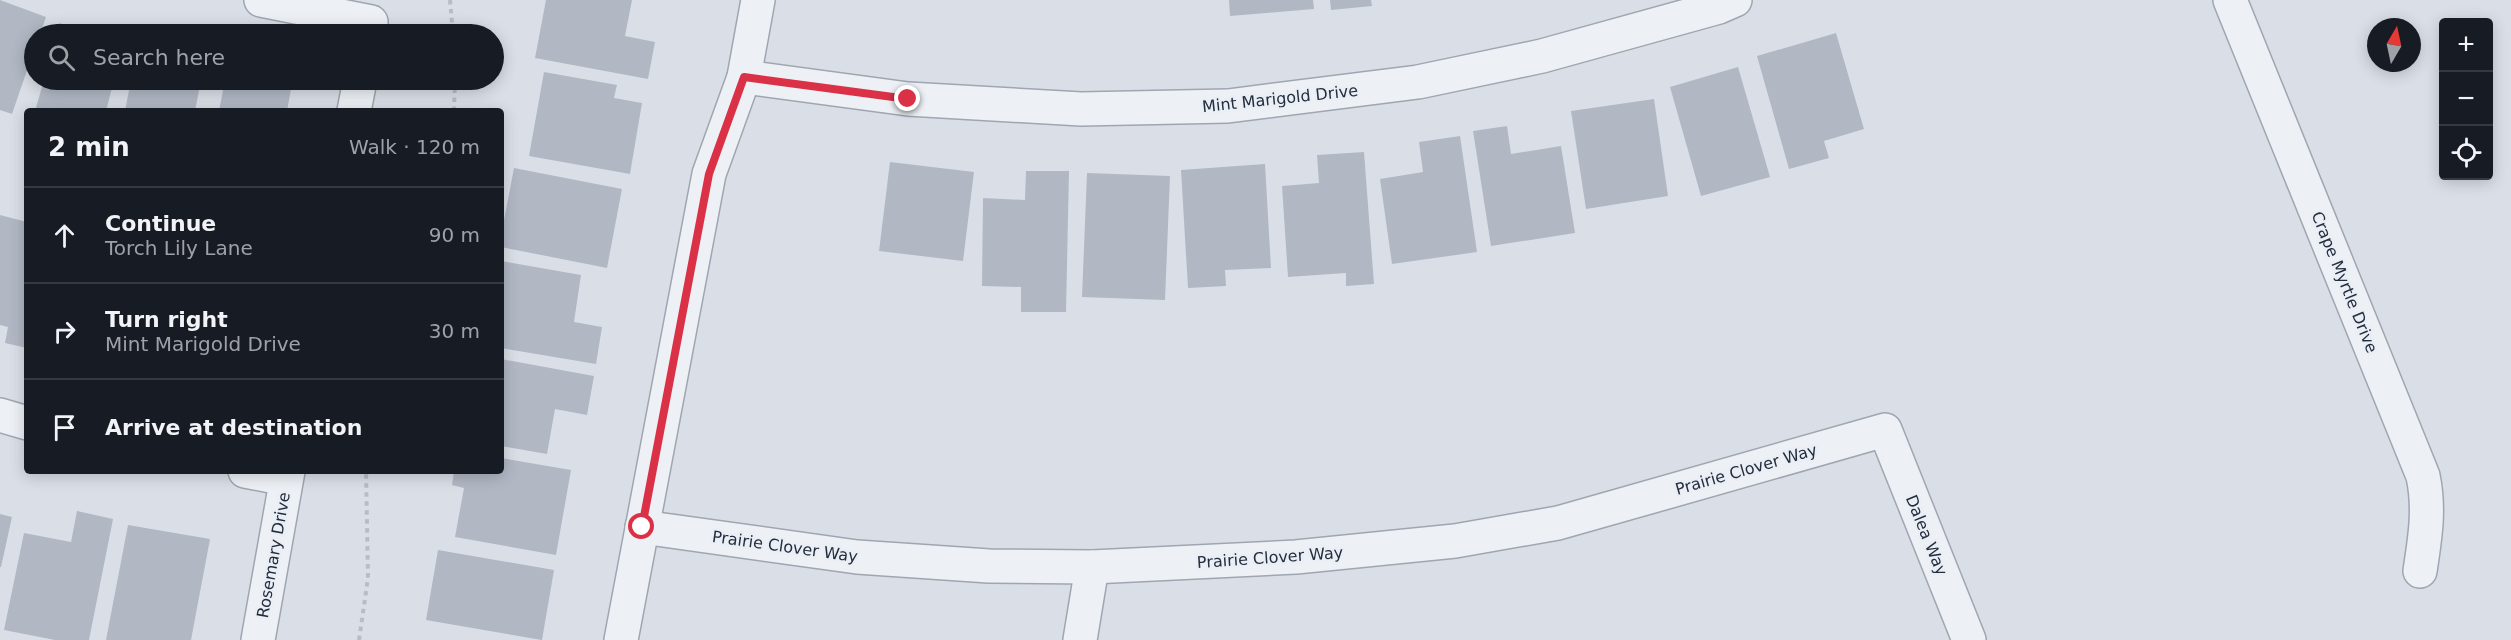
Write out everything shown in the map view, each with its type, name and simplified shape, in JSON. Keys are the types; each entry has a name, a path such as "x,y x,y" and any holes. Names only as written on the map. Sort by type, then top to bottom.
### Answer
{"street":[{"path":"261,0 371,19"},
{"path":"621,640 709,174 744,77 758,0"},
{"name":"Mint Marigold Drive","path":"744,77 908,99 1081,109 1228,106 1418,82 1542,56 1719,7 1735,0"},
{"name":"Crape Myrtle Drive","path":"2230,0 2423,476 2428,500 2428,522 2420,571"},
{"path":"355,108 358,90"},
{"path":"0,415 24,422"},
{"name":"Prairie Clover Way","path":"642,527 857,556 989,566 1092,567 1296,557 1455,541 1558,523 1885,430"},
{"name":"Dalea Way","path":"1885,430 1969,640"},
{"name":"Rosemary Drive","path":"258,640 287,475"},
{"path":"1080,640 1092,567"}],"path":[{"path":"450,0 452,24"},
{"path":"454,108 455,90"},
{"path":"359,640 368,578 366,474"}],"building":[{"path":"0,0 46,17 44,24 24,24 24,79 12,114 0,110"},
{"path":"546,0 632,0 625,36 655,42 648,79 535,58"},
{"path":"1229,0 1313,0 1314,9 1230,16"},
{"path":"1330,0 1371,0 1372,6 1331,10"},
{"path":"1836,33 1864,129 1824,141 1829,158 1789,169 1757,56"},
{"path":"1738,67 1770,177 1701,196 1670,87"},
{"path":"544,72 617,85 614,98 642,103 630,174 529,156"},
{"path":"41,90 111,90 107,108 36,108"},
{"path":"129,90 199,90 196,108 126,108"},
{"path":"223,90 291,90 288,108 220,108"},
{"path":"1654,99 1668,196 1586,209 1571,111"},
{"path":"1507,126 1511,154 1561,146 1575,233 1491,246 1473,131"},
{"path":"1460,136 1477,252 1392,264 1380,179 1423,172 1419,142"},
{"path":"1364,152 1374,284 1346,286 1346,273 1288,277 1282,186 1319,183 1317,155"},
{"path":"890,162 974,172 963,261 879,251"},
{"path":"1265,164 1271,268 1225,270 1226,286 1188,288 1181,170"},
{"path":"514,168 622,189 607,268 504,248 504,220"},
{"path":"1026,171 1069,171 1066,312 1021,312 1021,287 982,286 983,198 1025,200"},
{"path":"1087,173 1170,176 1165,300 1082,297"},
{"path":"0,215 24,221 24,347 5,343 8,327 0,325"},
{"path":"504,262 581,275 574,322 602,327 596,364 504,349"},
{"path":"504,360 594,376 587,415 555,409 547,454 504,447"},
{"path":"504,459 571,470 556,555 455,537 464,488 452,485 454,474 504,474"},
{"path":"77,511 113,519 89,640 55,640 4,630 24,533 71,542"},
{"path":"0,514 12,517 1,567 0,567"},
{"path":"128,525 210,539 191,640 106,640"},
{"path":"438,550 554,570 542,640 426,620"}],"route":[{"path":"642,527 709,174 744,77 908,99"}]}
